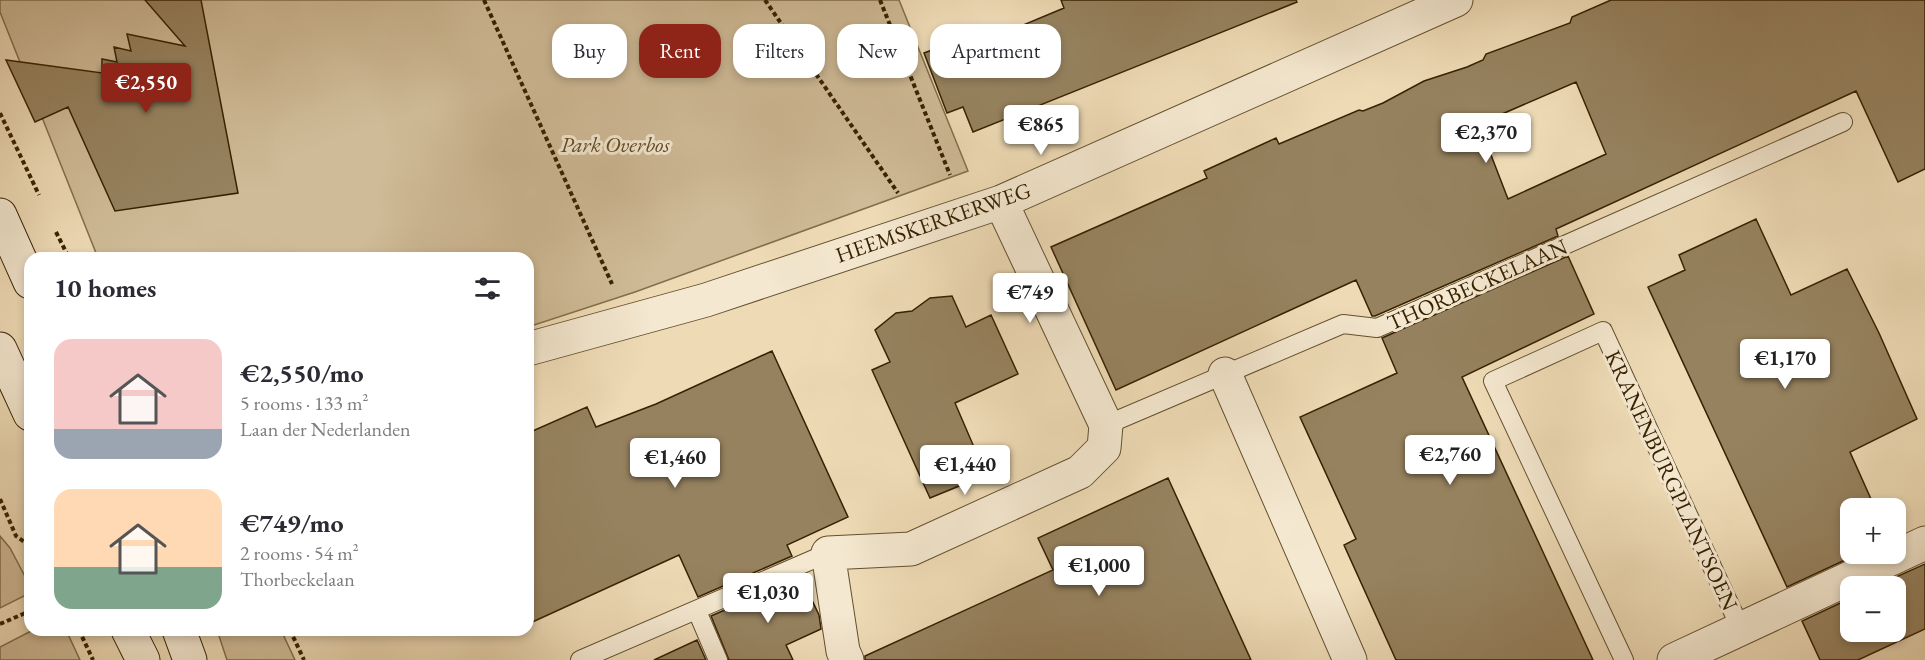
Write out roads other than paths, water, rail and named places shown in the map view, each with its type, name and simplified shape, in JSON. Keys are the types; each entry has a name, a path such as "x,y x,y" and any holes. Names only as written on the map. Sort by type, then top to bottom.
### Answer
{"street":[{"name":"HEEMSKERKERWEG","path":"534,347 706,300 1001,202 1456,0"},
{"path":"847,660 843,651 828,553 911,549 1080,472 1104,448 1106,424 1001,202"},
{"path":"0,215 24,269"},
{"path":"0,349 24,401"},
{"path":"1225,374 1350,660"},
{"name":"KRANENBURGPLANTSOEN","path":"1674,660 1740,627 1925,543"},
{"path":"131,636 142,660"},
{"path":"181,636 190,660"}],"lane":[{"name":"THORBECKELAAN","path":"1106,424 1343,324 1377,328 1843,122"},
{"name":"KRANENBURGPLANTSOEN","path":"1624,660 1493,381 1603,331 1740,627"},
{"path":"580,660 828,553"},
{"path":"697,610 718,660"}],"park label":[{"name":"Park Overbos","path":"615,144"}]}
